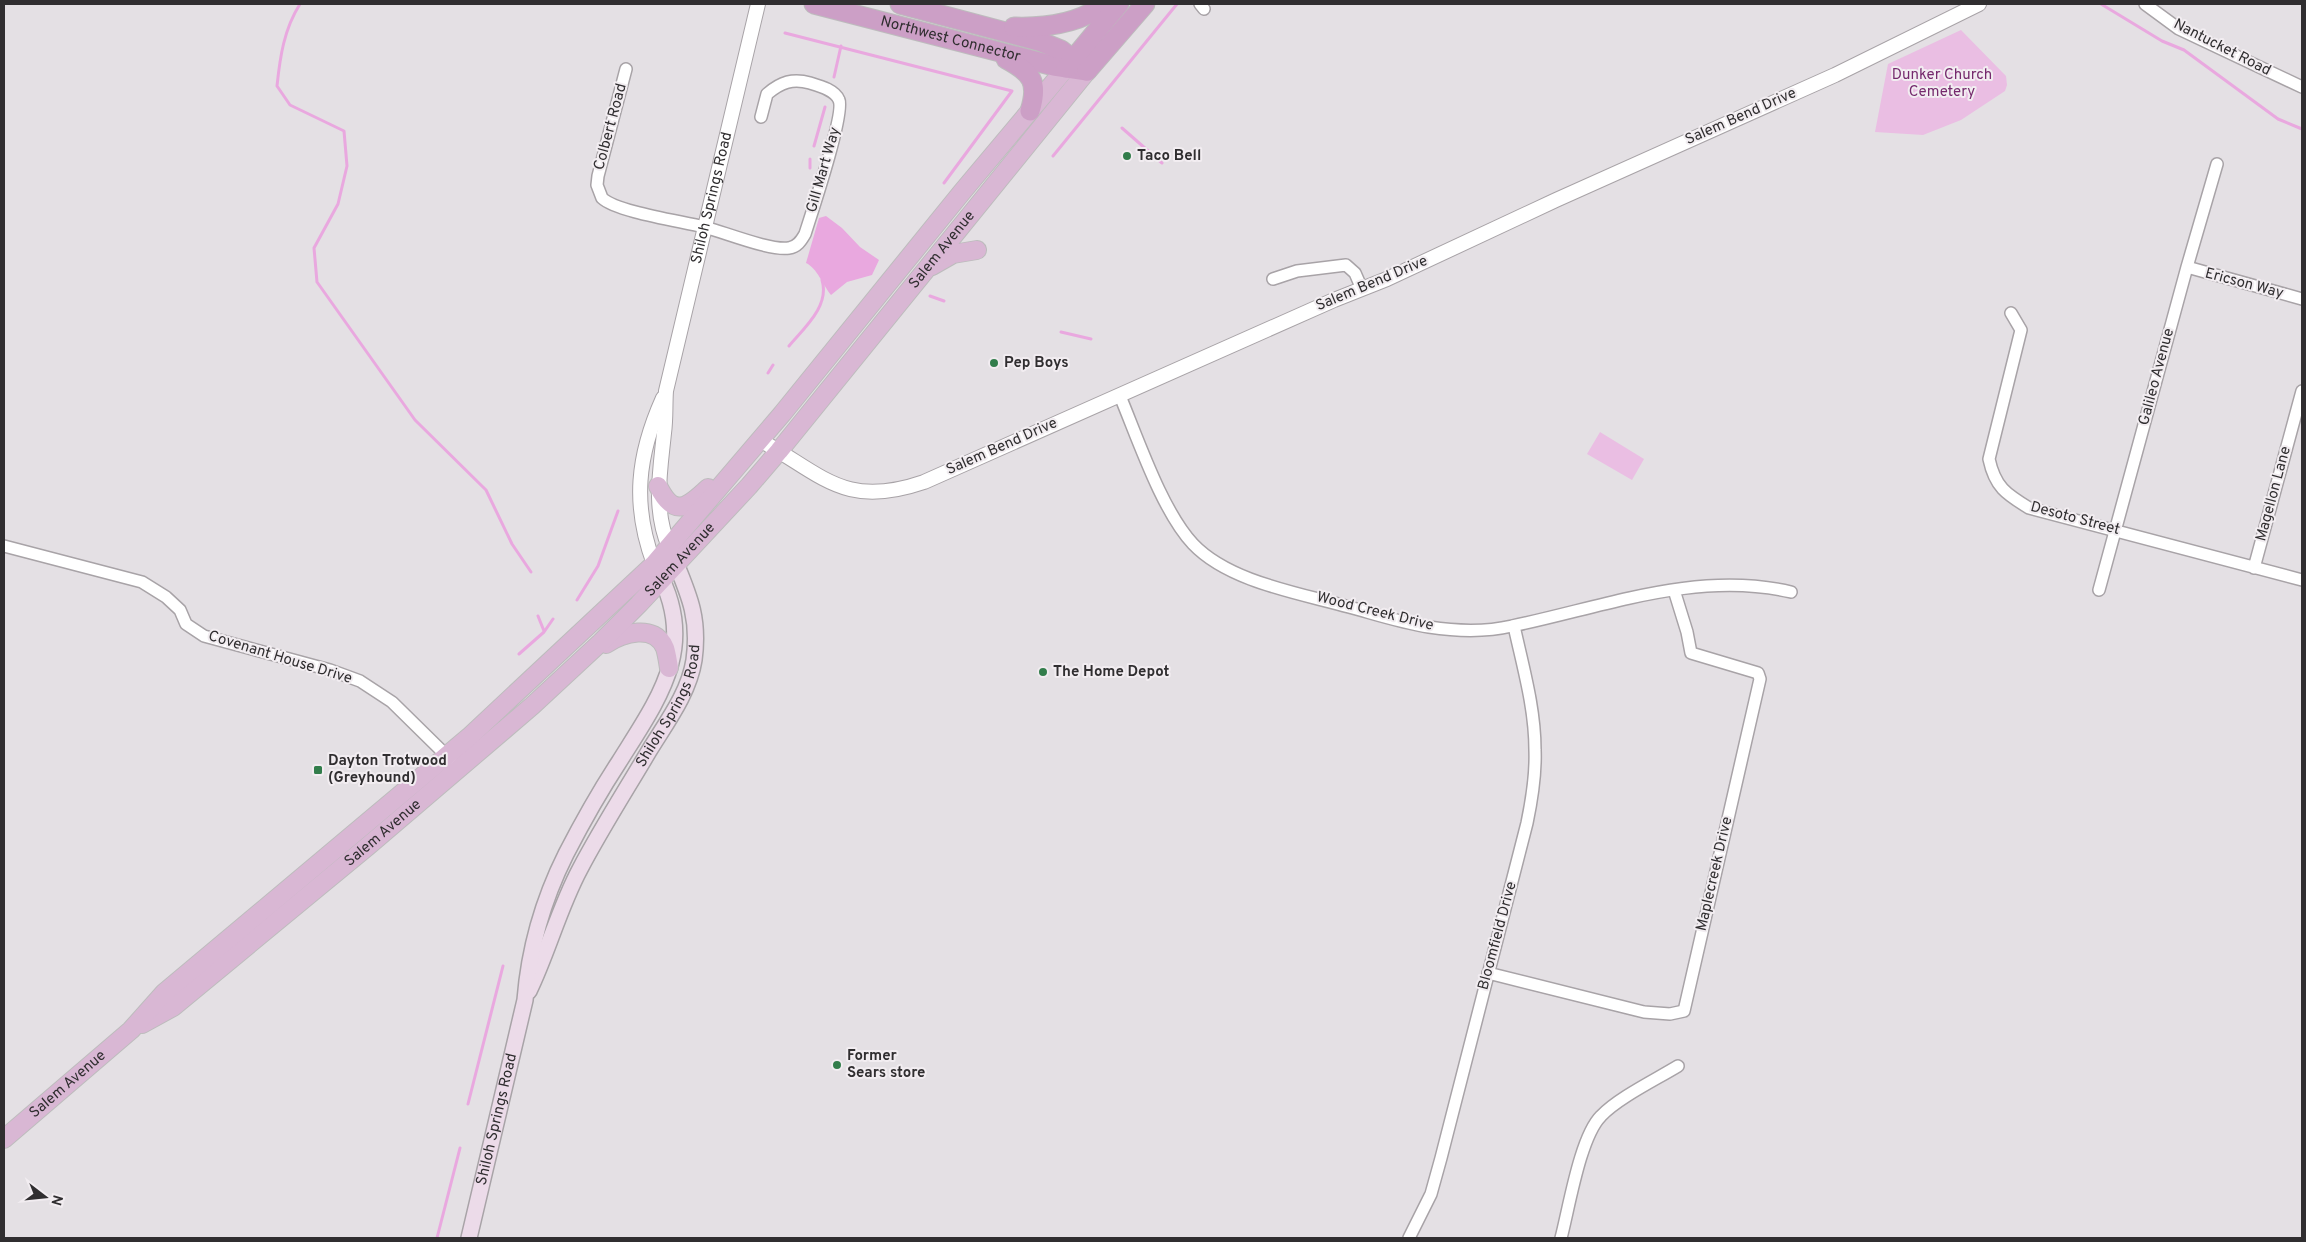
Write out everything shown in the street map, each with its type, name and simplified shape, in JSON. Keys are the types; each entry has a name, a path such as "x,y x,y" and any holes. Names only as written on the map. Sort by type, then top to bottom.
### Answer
{"highway":[{"name":"Northwest Connector","path":"814,4 985,48 1076,66"},
{"name":"Northwest Connector","path":"900,4 983,26"},
{"path":"983,26 1051,26 1079,19 1105,4"},
{"name":"Salem Avenue","path":"1076,66 1119,4"},
{"name":"Salem Avenue","path":"1076,66 1145,4"},
{"path":"983,26 1040,41 1061,50 1076,66"},
{"path":"985,48 1018,65 1033,80 1034,98 1030,111"}],"main road":[{"name":"Salem Avenue","path":"4,1140 131,1030 164,993 447,755 520,691 654,564 734,472 1030,111 1076,66"},
{"name":"Salem Avenue","path":"131,1030 179,1002 458,769 585,658 662,580 779,451 923,272 1076,66"},
{"path":"923,272 954,254 977,250"},
{"path":"658,486 664,500 675,507 682,508 692,503 709,487 734,472"},
{"name":"Shiloh Springs Road","path":"525,1000 542,966 579,871 664,728 689,679 694,660 695,622 693,604 669,547"},
{"name":"Shiloh Springs Road","path":"469,1238 525,1000 528,966 548,892 591,809 654,707 664,687 669,668 674,630 668,590 654,564"},
{"path":"585,658 613,639 630,632 640,632 651,635 663,645 669,668"},
{"path":"458,769 474,746 493,730 520,691"},
{"path":"179,1002 199,970 243,932 258,914"}],"street":[{"name":"Shiloh Springs Road","path":"654,564 641,518 639,497 640,470 650,426 666,391 758,4"},
{"name":"Salem Bend Drive","path":"760,440 808,470 840,487 868,493 902,489 924,482 1047,426 1387,279 1551,202 1835,75 1979,4"},
{"name":"Nantucket Road","path":"2144,4 2179,29 2302,87"},
{"name":"Colbert Road","path":"626,69 598,176 598,192 605,201 619,207 704,227"},
{"name":"Gill Mart Way","path":"704,227 784,248 800,243 806,234 836,127 840,104 839,99 829,90 817,85 802,81 786,82 768,94 761,117"},
{"name":"Galileo Avenue","path":"2100,590 2217,164"},
{"path":"1273,279 1297,271 1346,265 1355,273 1362,289"},
{"name":"Ericson Way","path":"2187,268 2302,299"},
{"name":"Desoto Street","path":"2012,312 2020,330 1989,458 1992,476 2003,490 2029,508 2302,580"},
{"name":"Shiloh Springs Road","path":"666,391 665,430 658,486 658,504 662,530 669,547"},
{"name":"Magellon Lane","path":"2254,568 2302,391"},
{"name":"Wood Creek Drive","path":"1120,396 1177,523 1195,546 1220,565 1242,576 1276,586 1416,625 1468,630 1514,626 1674,590 1731,584 1759,586 1791,592"},
{"name":"Covenant House Drive","path":"4,546 142,582 180,610 186,624 204,636 330,670 360,682 392,702 447,755 458,769"},
{"name":"Maplecreek Drive","path":"1488,973 1644,1012 1670,1014 1684,1011 1760,679 1758,673 1691,653 1687,632 1674,590"},
{"name":"Bloomfield Drive","path":"1409,1238 1430,1194 1527,823 1535,771 1534,725 1514,626"},
{"path":"1561,1238 1585,1142 1594,1125 1610,1108 1678,1066"}],"green space":[{"name":"Dunker Church Cemetery","path":"1961,30 2006,76 2007,85 2005,91 1961,120 1923,135 1875,132 1888,64"},
{"path":"1600,432 1644,459 1632,480 1587,454"}],"shaded area":[{"path":"826,216 842,228 860,247 879,260 872,275 847,282 831,295 817,273 806,263 819,218"}],"waterway":[{"path":"300,4 286,33 277,86 290,105 344,131 347,166 338,204 314,248 317,282 415,420 486,490 512,544 531,572"},
{"path":"1053,156 1177,4"},
{"path":"2101,4 2162,41 2184,50 2278,119 2302,129"},
{"path":"785,33 1012,91 944,183"},
{"path":"834,77 841,46"},
{"path":"814,146 825,107"},
{"path":"1122,128 1162,163"},
{"path":"810,159 810,168"},
{"path":"789,346 819,308 823,290 822,280"},
{"path":"930,296 944,301"},
{"path":"1061,332 1091,339"},
{"path":"768,373 773,365"},
{"path":"577,600 598,566 618,511"},
{"path":"538,616 544,631"},
{"path":"519,654 544,632 553,619"},
{"path":"468,1104 503,966"},
{"path":"437,1238 460,1148"}],"place":[{"name":"Taco Bell","path":"1127,156"},
{"name":"Pep Boys","path":"994,363"},
{"name":"The Home Depot","path":"1043,672"},
{"name":"Dayton Trotwood (Greyhound)","path":"318,770"},
{"name":"Former Sears store","path":"837,1065"}]}
